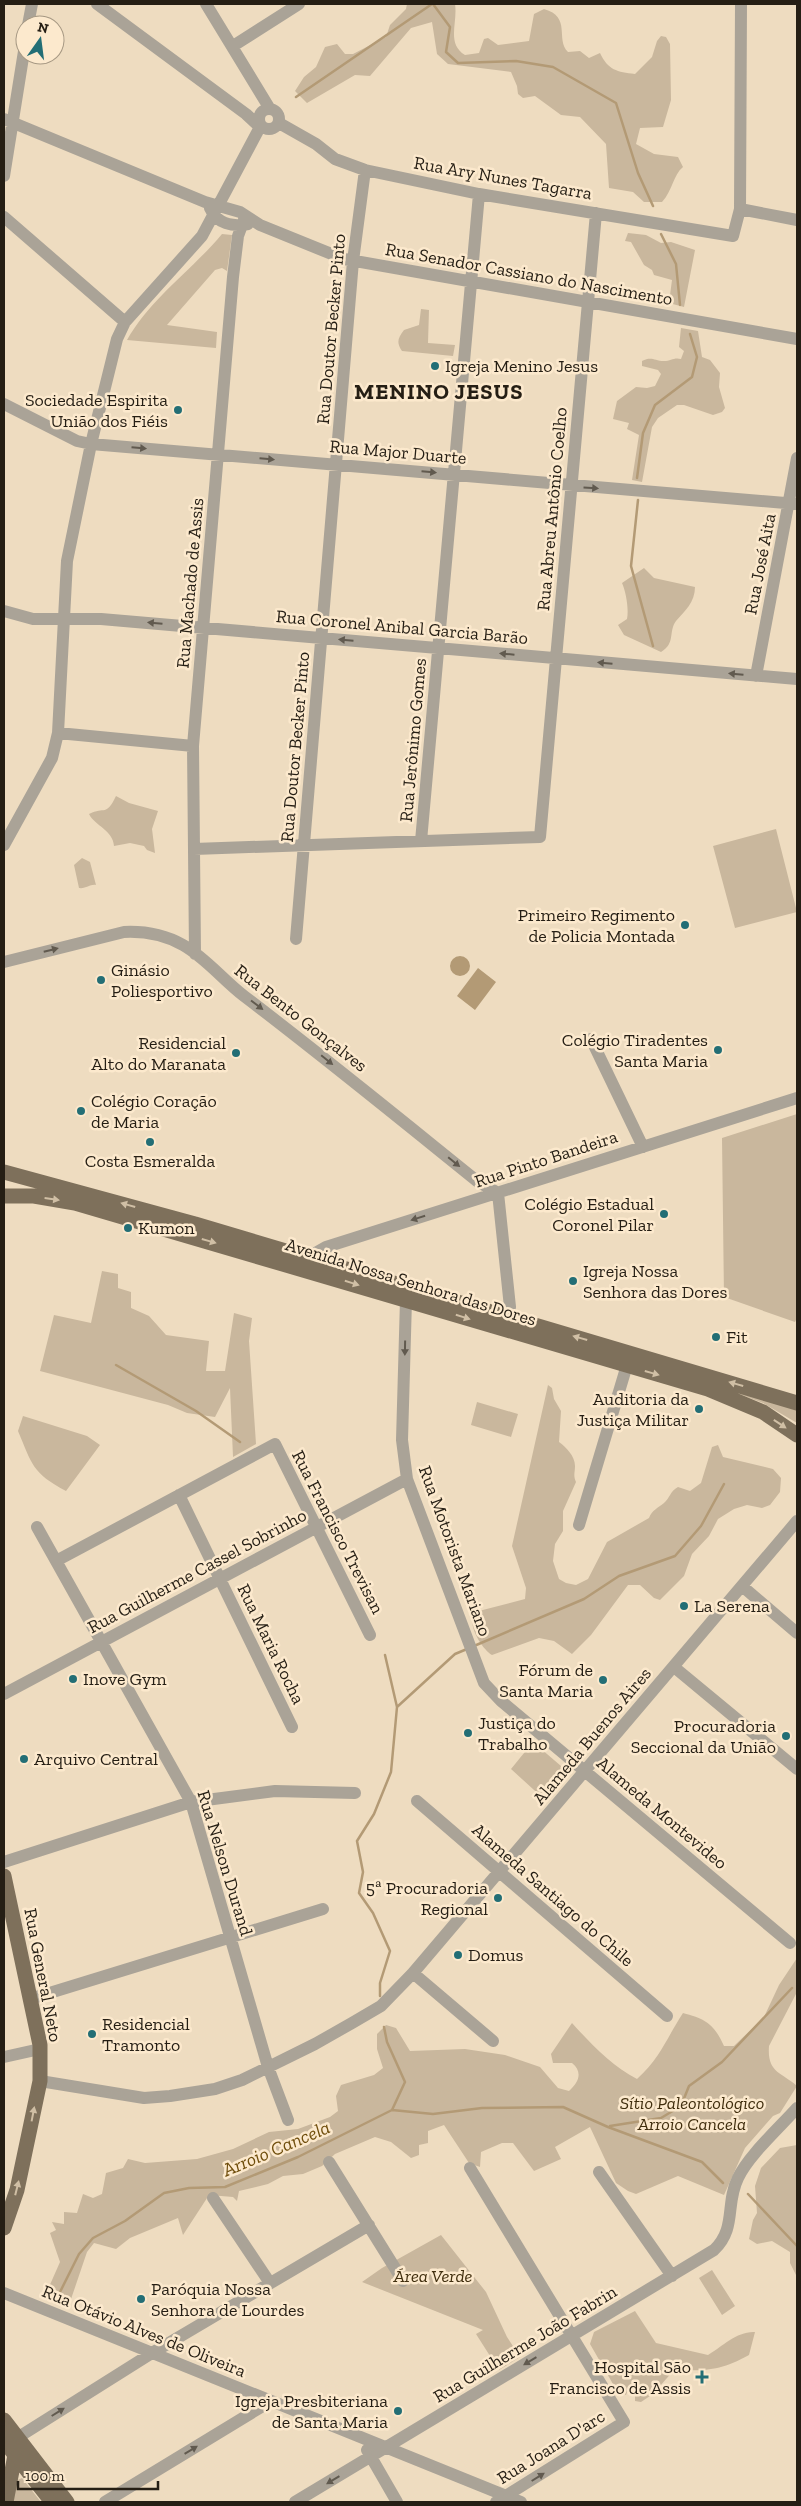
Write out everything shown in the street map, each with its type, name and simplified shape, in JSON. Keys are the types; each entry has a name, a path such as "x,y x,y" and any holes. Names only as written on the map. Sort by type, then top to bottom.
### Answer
{"main road":[{"name":"Avenida Nossa Senhora das Dores","path":"4,1172 87,1193 307,1264 506,1323 797,1402"},
{"name":"Avenida Nossa Senhora das Dores","path":"4,1196 34,1196 75,1203 307,1264 406,1300 506,1323 627,1365 726,1395 763,1412 797,1435"},
{"path":"783,1398 797,1392"},
{"name":"Rua General Neto","path":"4,1876 40,2049 40,2081 18,2190 4,2228"},
{"path":"4,2420 15,2455 52,2502"},
{"path":"10,2439 67,2502"},
{"path":"6,2502 15,2455"}],"street":[{"path":"97,4 257,122 268,129 274,128 279,123 279,117 276,112 270,109 206,4"},
{"path":"233,46 300,4"},
{"path":"741,4 740,209 797,220"},
{"path":"4,176 8,121 21,65"},
{"path":"4,845 52,758 58,733 67,561 91,444 117,339 125,322 202,236 216,207 226,202 226,192 257,122 264,110 270,109"},
{"name":"Rua Senador Cassiano do Nascimento","path":"8,121 216,207 240,226"},
{"name":"Rua Ary Nunes Tagarra","path":"279,123 316,144 335,158 365,170 480,194 733,236 740,209"},
{"name":"Rua Doutor Becker Pinto","path":"296,939 353,261 365,170"},
{"name":"Rua Jerônimo Gomes","path":"421,841 480,194"},
{"name":"Rua Senador Cassiano do Nascimento","path":"216,207 220,221 240,226 260,225 334,256 353,261 797,339"},
{"name":"Rua Abreu Antônio Coelho","path":"421,841 540,837 596,213"},
{"path":"4,218 125,322"},
{"name":"Rua Machado de Assis","path":"196,954 193,746 240,226"},
{"name":"Rua Major Duarte","path":"4,404 77,441 91,444 793,504"},
{"name":"Rua José Aita","path":"756,676 793,504 797,458"},
{"name":"Rua Coronel Anibal Garcia Barão","path":"4,611 33,619 101,619 204,627 797,679"},
{"path":"58,733 193,746"},
{"path":"4,818 17,820"},
{"path":"194,849 421,841"},
{"name":"Rua Bento Gonçalves","path":"4,962 124,932 139,931 171,939 196,954 231,986 289,1030 477,1181 498,1193"},
{"path":"591,1039 643,1147"},
{"name":"Rua Pinto Bandeira","path":"307,1264 326,1247 797,1098"},
{"path":"498,1193 510,1307 506,1323"},
{"name":"Rua Motorista Mariano","path":"406,1300 402,1440 407,1479 476,1663"},
{"path":"579,1525 627,1365"},
{"name":"Rua Francisco Trevisan","path":"179,1495 274,1444 370,1635"},
{"name":"Rua Guilherme Cassel Sobrinho","path":"4,1694 407,1479"},
{"path":"56,1561 179,1495"},
{"name":"Rua Maria Rocha","path":"179,1495 292,1727"},
{"name":"Alameda Buenos Aires","path":"40,2081 144,2098 170,2096 215,2088 242,2080 315,2044 382,2006 413,1973 797,1521"},
{"name":"Rua Nelson Durand","path":"37,1527 191,1802 268,2067 288,2120"},
{"path":"742,1586 797,1633"},
{"name":"Alameda Montevideo","path":"476,1663 489,1690 790,1943"},
{"path":"674,1667 797,1769"},
{"path":"4,1862 191,1802 275,1791 355,1793"},
{"name":"Alameda Santiago do Chile","path":"417,1801 667,2016"},
{"path":"30,1999 323,1909"},
{"path":"413,1973 494,2041"},
{"path":"4,2058 40,2049"},
{"name":"Rua Guilherme João Fabrin","path":"295,2502 714,2250 725,2238 734,2188 741,2173 797,2108"},
{"path":"329,2162 403,2281"},
{"path":"470,2168 572,2336"},
{"path":"599,2172 672,2276"},
{"path":"213,2198 270,2283"},
{"path":"10,2439 152,2353 369,2226"},
{"name":"Rua Otávio Alves de Oliveira","path":"4,2293 360,2437 501,2499 521,2502"},
{"name":"Rua Joana D'arc","path":"501,2499 624,2422 572,2336"},
{"path":"105,2502 271,2401"},
{"path":"360,2437 397,2502"}],"green space":[{"path":"407,4 455,4 454,39 459,50 465,55 479,53 484,39 488,38 498,45 529,41 534,14 544,9 558,17 562,29 564,47 568,52 580,51 589,58 600,53 610,67 623,72 635,74 652,57 657,41 661,36 666,37 670,44 671,100 663,127 640,128 636,144 654,154 678,157 683,167 677,174 669,193 662,202 644,202 633,192 609,188 606,144 580,117 561,115 535,96 523,98 518,94 511,72 448,64 437,54 432,22 411,28 370,76 355,75 307,103 295,91 304,77 316,67 325,47 337,44 345,54 353,54 386,37 390,25 406,9"},
{"path":"628,233 646,235 661,243 671,242 695,250 684,307 669,303 672,280 654,275 652,270 644,265 631,242 625,241"},
{"path":"222,234 232,235 227,271 222,268 215,270 167,325 217,332 216,348 127,340 160,297"},
{"path":"421,309 429,310 428,343 455,345 453,356 402,351 398,343 399,338 404,330 419,325"},
{"path":"681,328 698,331 702,357 710,360 720,373 719,387 725,408 722,412 713,415 684,405 677,405 658,418 652,427 642,482 632,480 639,435 627,429 629,423 613,419 617,401 636,387 647,388 655,386 661,374 658,370 642,366 642,361 648,359 664,361 676,358 681,359 684,351 679,347"},
{"path":"644,568 654,578 695,587 691,602 672,629 669,645 661,652 624,635 618,625 627,619 628,615 627,601 622,583"},
{"path":"116,796 129,803 158,811 152,829 155,853 147,850 144,846 130,843 114,846 111,836 89,814 110,807"},
{"path":"776,829 797,912 735,928 713,846"},
{"path":"82,858 90,862 96,885 79,888 74,865"},
{"path":"797,1114 797,1318 795,1322 724,1297 722,1138"},
{"path":"102,1271 118,1274 118,1288 131,1292 131,1308 149,1316 166,1335 209,1341 206,1371 225,1371 234,1313 252,1318 249,1341 256,1444 233,1457 230,1388 215,1417 187,1413 168,1405 40,1371 54,1315 91,1323"},
{"path":"548,1385 552,1388 554,1399 561,1411 559,1442 572,1455 575,1462 574,1476 576,1482 563,1511 563,1531 555,1544 553,1561 559,1579 566,1583 576,1585 588,1579 607,1542 649,1518 653,1511 666,1501 675,1489 678,1487 690,1491 701,1483 712,1447 718,1445 723,1457 773,1469 781,1478 780,1492 770,1505 762,1508 747,1505 734,1509 718,1519 709,1536 692,1554 684,1576 660,1600 654,1598 640,1585 628,1585 591,1635 572,1654 554,1641 539,1638 492,1655 483,1647 476,1635 472,1622 473,1617 475,1612 525,1599 526,1588 512,1546"},
{"path":"734,1392 797,1407 797,1423 763,1403"},
{"path":"477,1402 518,1414 511,1437 471,1425"},
{"path":"23,1416 87,1436 100,1445 66,1491 46,1479 30,1460 18,1431"},
{"path":"533,1742 568,1772 545,1800 511,1769"},
{"name":"Sítio Paleontológico Arroio Cancela","path":"797,1958 797,1992 769,2046 769,2055 770,2062 776,2071 797,2086 780,2113 773,2116 745,2148 724,2195 678,2176 636,2194 628,2191 616,2183 590,2127 555,2147 561,2159 534,2171 513,2143 502,2143 481,2152 480,2167 469,2163 444,2125 428,2131 428,2143 419,2145 419,2155 411,2158 391,2142 375,2137 335,2154 322,2166 303,2174 283,2176 268,2184 239,2191 237,2201 233,2197 209,2195 183,2235 178,2218 130,2238 116,2249 94,2243 87,2252 69,2305 45,2296 60,2262 50,2233 56,2230 52,2222 64,2224 64,2212 77,2213 83,2194 93,2198 102,2194 106,2173 123,2168 128,2159 145,2163 197,2159 233,2149 269,2132 298,2129 330,2117 338,2111 336,2096 341,2085 374,2075 383,2068 377,2049 377,2034 386,2025 396,2028 410,2051 465,2049 505,2055 540,2067 558,2088 569,2091 577,2081 578,2070 572,2063 553,2063 551,2054 572,2023 610,2061 637,2079 658,2055 683,2013 703,2020 713,2027 724,2046 734,2046 764,2017 779,1985"},
{"path":"797,2145 797,2277 790,2263 790,2252 772,2241 757,2244 749,2239 753,2220 757,2213 755,2186 761,2168 780,2148"},
{"name":"Área Verde","path":"441,2235 486,2292 507,2337 520,2357 499,2370 476,2334 483,2330 362,2282 382,2268"},
{"path":"712,2270 735,2306 722,2315 699,2278"},
{"path":"635,2311 656,2343 708,2355 736,2336 755,2332 749,2355 730,2364 713,2369 674,2370 653,2394 641,2402 635,2401 635,2387 629,2387 626,2395 617,2391 590,2344 594,2332"},
{"path":"22,2478 41,2502 12,2502 15,2481"}],"shaded area":[{"path":"460,956 467,959 470,966 467,973 460,976 453,973 450,966 453,959"},
{"path":"478,968 496,982 475,1010 457,996"}],"waterway":[{"path":"296,97 432,4"},
{"path":"433,4 450,27 446,52 458,63 516,61 553,67 616,103 638,173 653,206"},
{"path":"661,234 676,264 680,305"},
{"path":"637,478 643,433 655,405 692,377 697,357 690,334"},
{"path":"638,500 631,566 653,646"},
{"path":"116,1365 196,1411 240,1442"},
{"path":"474,1646 584,1599 619,1576 675,1556 701,1526 724,1484"},
{"path":"380,1996 380,1983 390,1951 373,1913 359,1893 363,1872 357,1841 374,1814 391,1772 397,1707 455,1654 467,1649"},
{"path":"385,1655 397,1707"},
{"path":"610,2126 661,2118 681,2106 689,2086 722,2062 792,1988"},
{"path":"384,2027 387,2042 405,2082 392,2110"},
{"path":"392,2110 433,2114 482,2108 563,2107 608,2127 702,2162 723,2183"},
{"name":"Arroio Cancela","path":"60,2292 79,2254 93,2238 125,2221 164,2193 189,2188 225,2187 298,2157 392,2110"},
{"path":"748,2194 797,2246"}],"place":[{"name":"Igreja Menino Jesus","path":"435,366"},
{"name":"Sociedade Espirita União dos Fiéis","path":"178,410"},
{"name":"Primeiro Regimento de Policia Montada","path":"685,925"},
{"name":"Ginásio Poliesportivo","path":"101,980"},
{"name":"Colégio Tiradentes Santa Maria","path":"718,1050"},
{"name":"Residencial Alto do Maranata","path":"236,1053"},
{"name":"Colégio Coração de Maria","path":"81,1111"},
{"name":"Costa Esmeralda","path":"150,1142"},
{"name":"Colégio Estadual Coronel Pilar","path":"664,1214"},
{"name":"Kumon","path":"128,1228"},
{"name":"Igreja Nossa Senhora das Dores","path":"573,1281"},
{"name":"Fit","path":"716,1337"},
{"name":"Auditoria da Justiça Militar","path":"699,1409"},
{"name":"La Serena","path":"684,1606"},
{"name":"Inove Gym","path":"73,1679"},
{"name":"Fórum de Santa Maria","path":"603,1680"},
{"name":"Justiça do Trabalho","path":"468,1733"},
{"name":"Procuradoria Seccional da União","path":"786,1736"},
{"name":"Arquivo Central","path":"24,1759"},
{"name":"5ª Procuradoria Regional","path":"498,1898"},
{"name":"Domus","path":"458,1955"},
{"name":"Residencial Tramonto","path":"92,2034"},
{"name":"Paróquia Nossa Senhora de Lourdes","path":"141,2299"},
{"name":"Hospital São Francisco de Assis","path":"702,2377"},
{"name":"Igreja Presbiteriana de Santa Maria","path":"398,2411"}],"district":[{"name":"MENINO JESUS","path":"439,391"}]}
